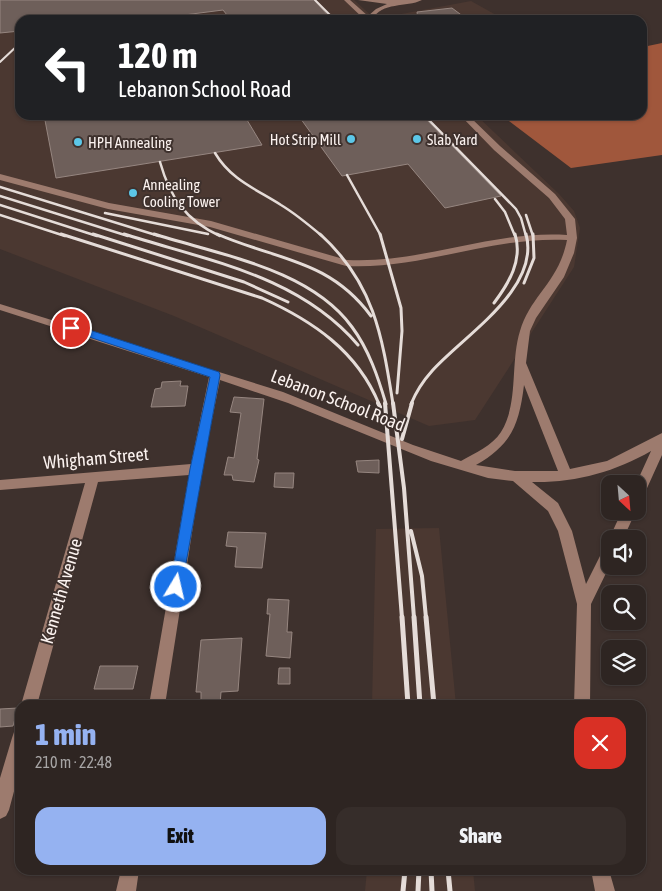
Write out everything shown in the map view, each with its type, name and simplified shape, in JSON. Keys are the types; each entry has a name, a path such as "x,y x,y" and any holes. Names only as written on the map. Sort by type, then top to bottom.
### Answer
{"street":[{"path":"347,0 363,15"},
{"path":"360,0 394,3 419,0"},
{"path":"373,15 378,10 394,3"},
{"path":"463,466 488,452 504,436 513,418 520,358 529,319 564,271 570,256 572,238 570,219 552,196 497,148 469,120"},
{"path":"0,178 108,206 211,224 346,262 366,265 389,264 517,238 572,238"},
{"name":"Lebanon School Road","path":"0,307 304,404 410,448 463,466 516,476 566,474 611,466 639,454 662,440"},
{"path":"520,358 566,474"},
{"path":"158,700 196,469 215,375"},
{"path":"646,475 662,440"},
{"name":"Whigham Street","path":"0,485 196,469"},
{"path":"516,476 553,507 565,530 584,604 582,700"},
{"name":"Kenneth Avenue","path":"30,700 93,477"},
{"path":"584,604 601,569"},
{"path":"0,810 15,756"},
{"path":"126,891 129,875"},
{"path":"601,875 605,891"}],"shaded area":[{"path":"0,0 354,0 370,15 15,15 15,120 481,120 559,194 574,211 580,228 574,267 475,420 429,426 174,316 0,249"},
{"path":"471,1 496,15 396,15"},
{"path":"662,43 662,155 571,168 508,120 647,120 647,46"},
{"path":"439,528 456,700 372,700 376,529"},
{"path":"367,875 473,875 475,891 365,891"}],"building":[{"path":"0,0 314,0 328,15 227,15 223,10 184,15 15,15 15,32 0,33"},
{"path":"452,8 461,15 417,15 417,12"},
{"path":"45,120 247,120 262,145 56,178"},
{"path":"302,120 427,120 501,196 445,208 408,164 342,176"},
{"path":"181,381 180,386 188,386 185,406 151,407 155,389 161,388 162,382"},
{"path":"234,397 264,399 257,459 259,460 254,482 233,480 232,475 224,475 228,457 234,458 241,413 230,412"},
{"path":"379,460 379,473 358,472 356,461"},
{"path":"275,473 294,473 293,488 274,487"},
{"path":"228,532 266,533 262,568 235,567 237,547 226,546"},
{"path":"268,599 289,600 287,632 292,632 290,658 266,656 270,614 267,614"},
{"path":"242,638 238,691 221,692 220,700 201,700 201,692 196,692 201,640"},
{"path":"100,666 138,666 133,689 94,689"},
{"path":"279,668 290,668 290,684 278,684"},
{"path":"15,708 13,726 0,727 0,709"}],"railway":[{"path":"315,0 330,15"},
{"path":"0,62 15,48"},
{"path":"429,120 516,209 521,218 526,236"},
{"path":"215,153 236,177 292,212 322,236"},
{"path":"160,162 174,197 188,215 197,223 220,236"},
{"path":"347,175 380,234"},
{"path":"0,187 159,236"},
{"path":"0,196 128,236"},
{"path":"495,199 505,212 515,236"},
{"path":"0,205 97,236"},
{"path":"105,213 208,234"},
{"path":"0,215 65,236"},
{"path":"526,215 533,236"},
{"path":"61,234 262,298 281,307 316,328 346,353 359,368 379,404"},
{"path":"93,234 244,282 288,302"},
{"path":"124,234 250,273 280,286 308,302 334,321 358,345"},
{"path":"154,234 235,257 288,278 313,291 334,307 358,336 372,364 386,404"},
{"path":"217,234 300,263 319,272 338,283 355,297 371,316"},
{"path":"380,234 401,308 402,331 397,393"},
{"path":"494,303 505,287 516,262 517,244 515,234"},
{"path":"411,404 420,387 432,371 479,327 511,292 522,274 528,254 526,234"},
{"path":"524,283 534,258 533,234"},
{"path":"322,236 353,272 373,312 385,355 393,404"},
{"path":"378,403 380,407"},
{"path":"385,403 402,618"},
{"path":"393,403 404,488 414,618"},
{"path":"402,439 412,403"},
{"path":"411,531 422,576 426,618"},
{"path":"402,617 408,700"},
{"path":"414,617 420,700"},
{"path":"426,617 434,700"},
{"path":"403,891 405,875"},
{"path":"418,891 419,875"},
{"path":"431,875 432,891"},
{"path":"448,875 450,891"}],"place":[{"name":"Hot Strip Mill","path":"351,139"},
{"name":"Slab Yard","path":"417,139"},
{"name":"HPH Annealing","path":"78,142"},
{"name":"Annealing Cooling Tower","path":"133,193"}],"route":[{"path":"71,328 215,375 196,469 176,587"}]}
